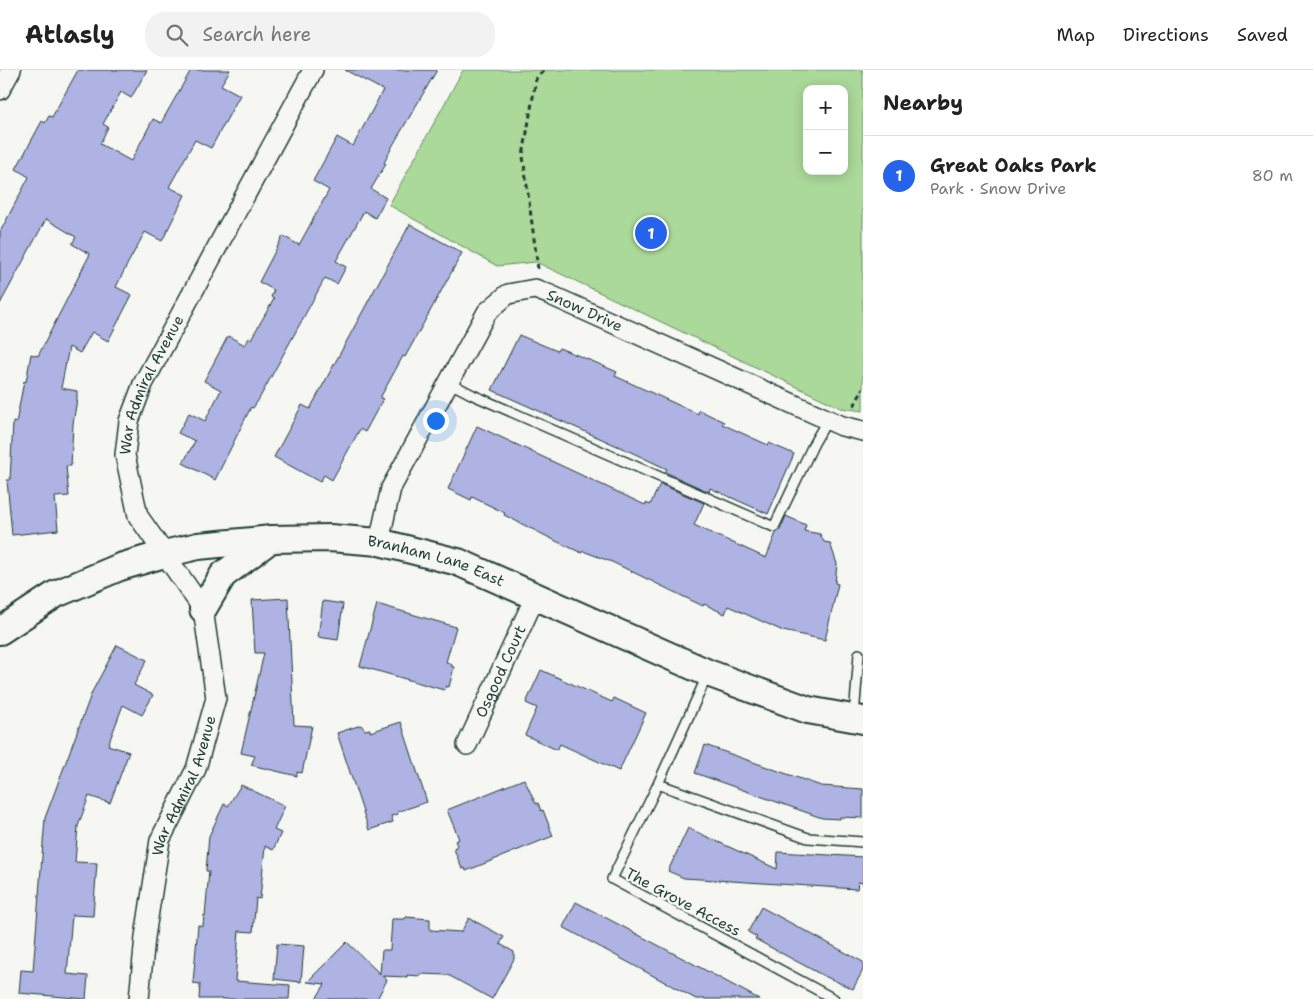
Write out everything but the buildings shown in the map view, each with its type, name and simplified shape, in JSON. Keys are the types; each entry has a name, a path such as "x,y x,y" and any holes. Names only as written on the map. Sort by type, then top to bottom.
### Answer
{"street":[{"path":"0,90 11,70"},
{"name":"War Admiral Avenue","path":"139,999 144,937 160,840 196,769 216,698 203,608 138,516 125,455 129,421 143,384 313,70"},
{"name":"Snow Drive","path":"379,542 391,488 487,312 508,294 535,289 842,426 863,432"},
{"name":"Branham Lane East","path":"0,631 56,594 120,567 198,546 272,539 330,538 379,542 458,562 708,673 808,710 858,720"},
{"path":"203,608 223,575 272,539"},
{"name":"Osgood Court","path":"467,745 535,597"}],"lane":[{"path":"448,382 473,395 774,526 814,443 828,419"},
{"path":"858,720 859,654"},
{"name":"The Grove Access","path":"708,673 658,784 612,879 834,999"},
{"path":"658,784 808,838 863,842"}],"path":[{"path":"535,289 538,269 523,156 536,79 544,70"},
{"path":"854,406 863,389"}],"green space":[{"path":"463,70 863,70 863,411 841,408 536,262 497,266 389,205"}],"place":[{"name":"Great Oaks Park","path":"651,233"}]}
